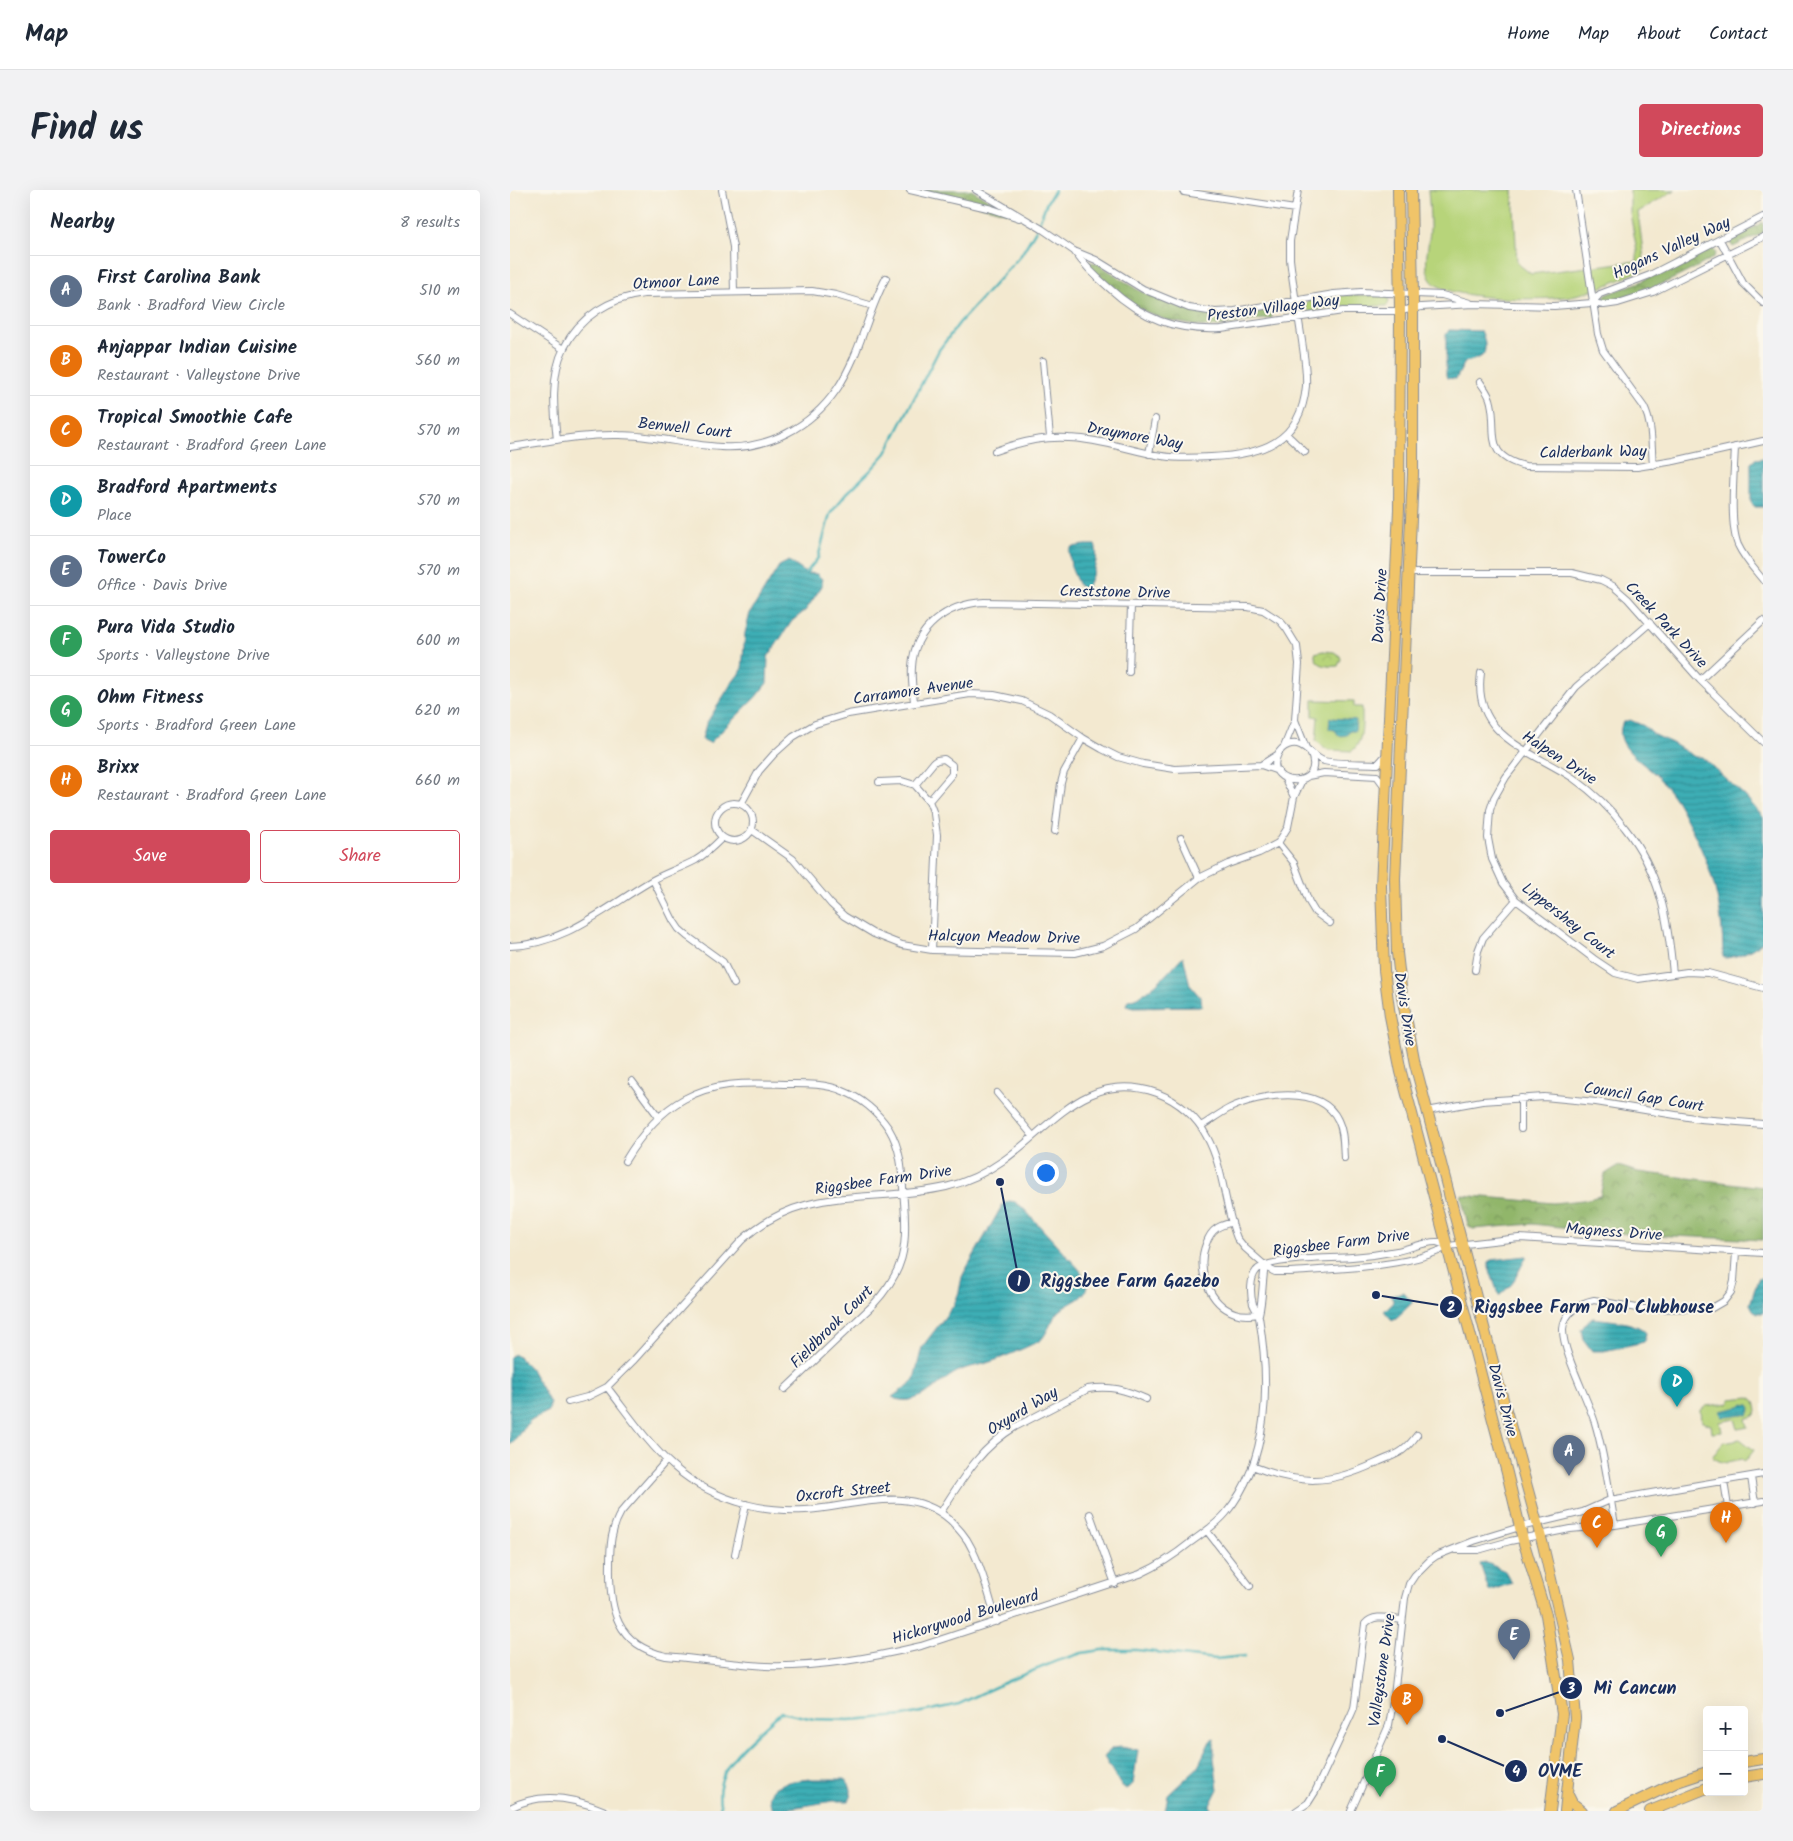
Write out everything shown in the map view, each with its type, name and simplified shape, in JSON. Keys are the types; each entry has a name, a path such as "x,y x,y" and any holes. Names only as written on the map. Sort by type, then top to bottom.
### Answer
{"main road":[{"name":"Davis Drive","path":"1398,190 1400,293 1399,510 1381,886 1384,970 1390,1016 1402,1072 1523,1540 1546,1615 1562,1714 1550,1811"},
{"name":"Davis Drive","path":"1411,190 1413,474 1395,908 1397,953 1410,1042 1540,1536 1570,1660 1574,1718 1565,1811"},
{"path":"1748,1761 1763,1759"},
{"path":"1617,1811 1677,1782 1703,1773"},
{"path":"1748,1776 1763,1774"},
{"path":"1650,1811 1703,1790"},
{"path":"1567,1793 1572,1803 1582,1811"}],"street":[{"path":"722,190 733,247 734,292"},
{"name":"Preston Village Way","path":"910,190 992,209 1030,222"},
{"name":"Preston Village Way","path":"976,190 1074,250 1096,260 1156,295 1196,309 1230,312 1346,293 1413,294"},
{"name":"Draymore Way","path":"995,451 1025,441 1050,437 1090,440 1149,454 1176,458 1242,455 1264,449 1286,434 1296,420 1306,387 1306,366 1290,259 1298,190"},
{"path":"1576,190 1598,334 1603,350 1644,407 1648,416 1652,437 1653,465"},
{"path":"1184,192 1295,209"},
{"name":"Hogans Valley Way","path":"1592,303 1600,294 1650,275 1763,217"},
{"name":"Hogans Valley Way","path":"1413,309 1473,304 1554,306 1592,303 1604,305 1633,299 1653,292 1763,237"},
{"path":"1720,240 1743,284 1763,302"},
{"name":"Preston Village Way","path":"1074,250 1086,267 1123,300 1143,313 1165,323 1192,329 1221,329 1343,310 1400,311 1413,309"},
{"name":"Benwell Court","path":"510,447 557,440 624,435 732,447 756,444 783,435 814,416 837,388 848,367 872,306 886,278"},
{"name":"Otmoor Lane","path":"557,440 555,389 557,369 563,348 578,327 604,306 630,296 658,293 812,291 872,306"},
{"name":"Hogans Valley Way","path":"1413,294 1442,295 1473,304"},
{"path":"510,314 563,348"},
{"path":"1044,361 1050,437"},
{"name":"Calderbank Way","path":"1480,382 1492,404 1493,435 1498,449 1508,460 1525,466 1637,467 1763,441"},
{"path":"1149,454 1155,419"},
{"path":"1286,434 1304,452"},
{"path":"1735,447 1733,523 1743,554 1763,580"},
{"name":"Creek Park Drive","path":"1410,573 1579,573 1601,580 1613,586 1628,598 1700,680 1763,742"},
{"name":"Creststone Drive","path":"914,702 912,668 916,646 929,626 944,613 967,604 984,602 1248,607 1271,614 1286,628 1297,646 1295,720 1284,747"},
{"path":"1129,672 1130,605"},
{"path":"1700,680 1763,621"},
{"name":"Lippershey Court","path":"1650,623 1576,687 1499,787 1490,810 1488,825 1489,848 1496,871 1516,900 1615,973 1638,978 1687,972 1708,973 1763,988"},
{"name":"Halpen Drive","path":"1481,673 1480,697 1485,712 1499,733 1526,752 1548,763 1583,786 1615,816 1635,842 1653,876 1664,909 1673,974"},
{"name":"Carramore Avenue","path":"741,804 753,781 767,761 785,743 803,730 838,716 970,694 1003,696 1022,701 1041,709 1082,738 1118,757 1157,767 1191,769 1260,765 1278,771"},
{"name":"Creststone Drive","path":"1295,720 1308,750"},
{"path":"1054,831 1064,772 1082,738"},
{"path":"1284,747 1295,744 1324,761 1378,764 1387,754"},
{"name":"Carramore Avenue","path":"1260,765 1284,747"},
{"path":"1308,750 1313,757 1313,768 1294,797 1288,827 1278,842 1294,862 1309,902 1316,912 1330,922"},
{"path":"1277,754 1276,766 1294,797"},
{"path":"915,785 937,760 944,759 952,765 952,774 929,801"},
{"path":"1285,779 1290,781 1324,773 1376,776 1385,787"},
{"path":"879,782 902,781 915,785 929,801 934,814 937,835 932,950"},
{"path":"730,803 741,804 746,807 753,818 752,830 739,841 733,842 722,838 714,823 717,813 720,808 730,803"},
{"name":"Halcyon Meadow Drive","path":"752,830 793,859 831,904 859,926 874,934 902,945 932,950 1062,953 1088,950 1116,940 1136,929 1199,878 1228,864 1259,853 1278,842"},
{"path":"510,946 532,944 556,937 579,926 653,880 697,859 708,852 722,838"},
{"path":"1181,838 1199,878"},
{"path":"653,880 679,928 723,962 734,984"},
{"path":"1475,970 1478,951 1483,938 1516,900"},
{"path":"632,1080 658,1116"},
{"name":"Fieldbrook Court","path":"625,1161 658,1116 693,1094 706,1089 735,1083 808,1084 842,1090 871,1108 889,1129 900,1157 904,1192 906,1242 898,1269 890,1284 872,1306 785,1390"},
{"name":"Riggsbee Farm Drive","path":"568,1402 587,1397 608,1387 742,1240 758,1227 785,1211 808,1203 946,1187 974,1177 1005,1160 1077,1100 1095,1092 1117,1088 1137,1088 1162,1095 1182,1107 1201,1126 1214,1152 1237,1238 1245,1248 1274,1272 1357,1267 1439,1252 1448,1246"},
{"path":"997,1093 1033,1136"},
{"path":"1201,1126 1231,1108 1258,1099 1292,1096 1312,1098 1327,1106 1338,1119 1343,1133 1344,1158"},
{"name":"Council Gap Court","path":"1427,1111 1474,1102 1544,1097 1575,1099 1700,1119 1763,1124"},
{"path":"1521,1098 1521,1128"},
{"path":"1232,1222 1217,1228 1212,1233 1204,1249 1203,1270 1209,1288 1219,1303 1234,1313 1242,1315 1259,1314 1266,1266"},
{"name":"Magness Drive","path":"1463,1244 1519,1238 1763,1253"},
{"name":"Riggsbee Farm Drive","path":"1266,1266 1274,1262 1371,1255 1436,1242 1448,1246 1463,1244"},
{"path":"1615,1525 1597,1428 1564,1342 1563,1327 1565,1320 1571,1311 1594,1300 1642,1309 1712,1308 1724,1302 1731,1292 1734,1281 1736,1252"},
{"name":"Hickorywood Boulevard","path":"666,1462 621,1512 616,1521 610,1539 610,1586 613,1611 626,1634 634,1642 649,1651 666,1656 776,1666 812,1664 906,1650 1115,1584 1160,1564 1207,1531 1226,1513 1236,1499 1252,1466 1262,1424 1266,1391 1266,1366 1259,1314 1253,1303 1252,1283 1255,1272 1266,1266"},
{"name":"Oxyard Way","path":"941,1512 981,1453 1005,1433 1023,1422 1088,1389 1104,1386 1120,1388 1146,1399"},
{"name":"Oxcroft Street","path":"608,1387 638,1429 666,1462 704,1487 746,1504 786,1510 804,1510 897,1499 915,1502 941,1512 961,1531 971,1546 997,1622"},
{"path":"1252,1466 1291,1478 1313,1480 1336,1478 1353,1474 1400,1453 1408,1448 1417,1436"},
{"name":"Valleystone Drive","path":"1351,1811 1389,1725 1405,1598 1409,1584 1415,1575 1436,1556 1474,1541 1520,1527 1583,1512 1610,1500 1763,1474"},
{"path":"1750,1477 1755,1503"},
{"path":"1724,1481 1728,1507"},
{"name":"Valleystone Drive","path":"1455,1550 1478,1550 1510,1541 1523,1540 1581,1527 1615,1525 1763,1501"},
{"path":"735,1554 746,1504"},
{"path":"1090,1514 1115,1584"},
{"path":"1207,1531 1250,1586"},
{"path":"1296,1811 1308,1803 1315,1792 1354,1708 1365,1624 1368,1620 1375,1617 1402,1620"},
{"path":"510,1808 529,1801 554,1798 578,1801 605,1811"}],"green space":[{"path":"920,190 971,190 1017,215"},
{"path":"1428,190 1513,190 1517,263 1531,274 1637,261 1630,213 1630,190 1675,190 1638,212 1645,268 1580,294 1558,298 1519,299 1475,296 1455,292 1440,287 1431,280 1427,267 1430,231"},
{"path":"1763,222 1763,233 1733,247 1730,243 1734,239"},
{"path":"1710,247 1716,253 1714,257 1676,278 1628,297 1603,301 1601,299 1605,295 1640,282"},
{"path":"1089,262 1097,263 1136,289 1189,310 1235,314 1271,309 1272,318 1211,327 1166,320 1137,308 1088,266"},
{"path":"1342,295 1387,295 1389,300 1387,306 1333,306 1310,312 1305,307 1308,301"},
{"path":"1323,651 1334,652 1340,656 1341,659 1338,666 1326,666 1317,661 1315,653"},
{"path":"1313,700 1354,701 1354,707 1362,707 1362,725 1359,742 1352,751 1328,750 1316,741 1318,717 1313,716"},
{"path":"1618,1166 1638,1172 1763,1187 1763,1240 1628,1234 1532,1224 1473,1229 1468,1225 1461,1195 1553,1203 1583,1200 1600,1196 1605,1174"},
{"path":"1750,1397 1755,1401 1757,1411 1754,1416 1746,1419 1748,1427 1738,1429 1735,1419 1720,1422 1722,1432 1712,1433 1711,1425 1702,1422 1701,1410 1706,1406 1730,1403 1730,1399"},
{"path":"1740,1439 1754,1450 1744,1461 1742,1459 1727,1463 1712,1457 1724,1442"}],"water":[{"path":"1449,330 1481,331 1485,343 1485,350 1482,356 1465,362 1456,379 1447,378 1446,375 1446,335"},
{"path":"1763,458 1763,507 1755,507 1751,503 1751,463 1755,459"},
{"path":"1095,545 1097,555 1093,573 1086,589 1079,586 1071,567 1069,551 1072,547"},
{"path":"789,561 806,573 817,574 822,579 822,586 806,610 792,621 768,657 767,683 755,698 710,743 702,739 706,724 742,670 745,633 750,613 779,566"},
{"path":"1330,717 1356,720 1355,731 1349,731 1347,735 1339,736 1335,730 1329,729"},
{"path":"1630,720 1644,726 1653,734 1695,757 1702,757 1746,797 1763,817 1763,941 1741,955 1723,957 1719,905 1705,858 1674,797 1656,775 1624,745 1621,738 1621,730 1623,722"},
{"path":"1183,956 1190,985 1201,998 1202,1006 1130,1007 1126,1005 1128,1000 1144,993 1158,982"},
{"path":"1009,1201 1015,1202 1022,1207 1079,1269 1088,1283 1084,1293 1058,1313 1041,1340 998,1359 961,1370 920,1397 911,1400 901,1400 892,1397 914,1379 922,1347 954,1305 965,1271 1003,1204"},
{"path":"1527,1256 1512,1284 1499,1296 1489,1268 1491,1260"},
{"path":"1763,1277 1763,1313 1756,1313 1750,1304 1758,1279"},
{"path":"1403,1292 1413,1302 1393,1321 1384,1311 1393,1302 1392,1295"},
{"path":"1593,1318 1637,1326 1646,1333 1644,1342 1604,1351 1592,1351 1583,1339 1581,1330"},
{"path":"514,1354 531,1369 550,1403 550,1407 547,1412 531,1420 510,1445 510,1357"},
{"path":"1743,1404 1749,1405 1751,1408 1748,1415 1741,1414 1722,1417 1720,1411 1740,1407"},
{"path":"1487,1563 1505,1571 1512,1583 1489,1591 1480,1564"},
{"path":"1214,1739 1214,1758 1218,1789 1210,1805 1211,1811 1165,1811 1168,1795 1197,1768 1210,1741"},
{"path":"1121,1747 1138,1750 1133,1784 1126,1789 1120,1784 1104,1757 1112,1748"},
{"path":"810,1779 844,1779 849,1783 851,1795 848,1801 833,1801 774,1811 770,1802 770,1794 773,1789 786,1783"}],"waterway":[{"path":"806,573 818,558 830,514 846,494 886,453 939,350 960,322 1021,255 1036,230 1047,202 1055,190"},
{"path":"721,1811 719,1790 729,1765 744,1746 781,1712 814,1719 849,1720 903,1716 959,1704 1057,1661 1082,1653 1102,1650 1137,1650 1216,1659 1245,1656"}],"place":[{"name":"Riggsbee Farm Gazebo","path":"1000,1182"},
{"name":"Riggsbee Farm Pool Clubhouse","path":"1376,1295"},
{"name":"Bradford Apartments","path":"1677,1407"},
{"name":"First Carolina Bank","path":"1569,1476"},
{"name":"Brixx","path":"1726,1543"},
{"name":"Tropical Smoothie Cafe","path":"1597,1548"},
{"name":"Ohm Fitness","path":"1661,1557"},
{"name":"TowerCo","path":"1514,1660"},
{"name":"Mi Cancun","path":"1500,1713"},
{"name":"Anjappar Indian Cuisine","path":"1407,1725"},
{"name":"OVME","path":"1442,1739"},
{"name":"Pura Vida Studio","path":"1380,1797"}]}
